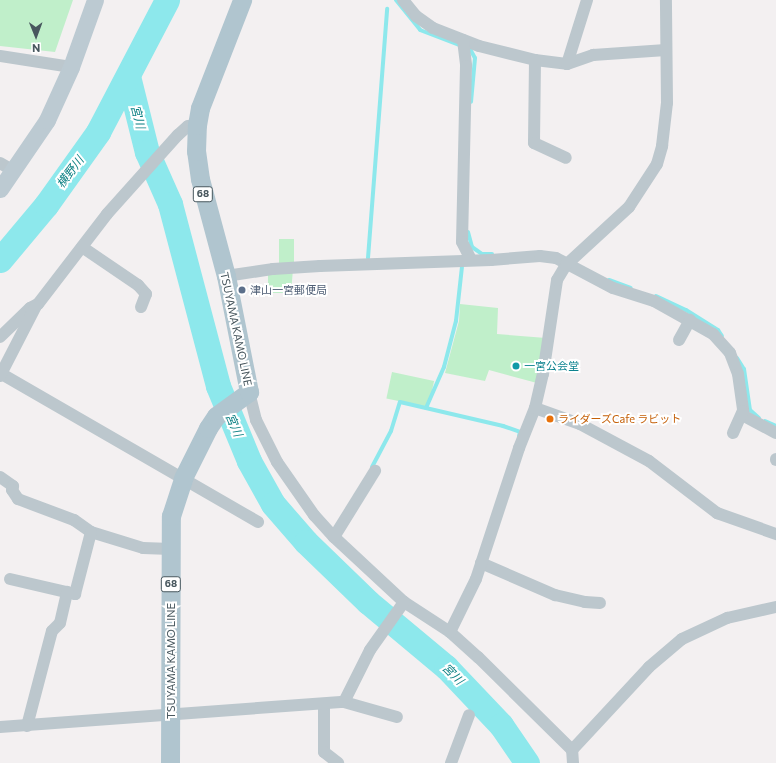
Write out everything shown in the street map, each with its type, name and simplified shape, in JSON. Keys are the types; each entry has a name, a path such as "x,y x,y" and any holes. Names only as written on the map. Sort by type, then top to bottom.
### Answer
{"main road":[{"name":"TSUYAMA KAMO LINE","path":"170,763 171,516 183,478 216,416 243,396 226,276 200,179 197,124 208,85 242,0"}],"street":[{"path":"0,189 7,167 47,120 71,67 95,0"},
{"path":"403,0 416,16 433,28 464,45 479,46 535,60 567,64 593,55 666,50"},
{"path":"567,64 587,0"},
{"path":"450,632 464,606 482,563 519,448 535,408 543,374 553,297 557,280 569,262 629,207 657,164 667,110 666,0"},
{"path":"464,45 462,242 470,260"},
{"path":"0,56 71,67"},
{"path":"535,60 534,143 566,158"},
{"path":"197,124 188,126 178,134 82,247 38,304 0,374 258,522"},
{"path":"82,247 138,285 146,294 140,306"},
{"path":"226,276 274,269 540,256 556,258 569,262 613,288 654,301 713,334 730,353 738,374 744,416 776,433"},
{"path":"0,337 30,308 38,304"},
{"path":"679,340 690,320"},
{"path":"243,396 277,462 314,515 334,537 404,602 450,632 572,750 573,763"},
{"path":"535,408 580,424 649,461 717,513 776,534"},
{"path":"733,433 743,410"},
{"path":"334,537 375,471"},
{"path":"0,477 13,486 12,490 18,499 74,520 91,532 143,548 171,549"},
{"path":"10,579 75,594 91,532"},
{"path":"482,563 555,595 585,602 600,603"},
{"path":"27,726 52,631 60,623 67,592"},
{"path":"344,702 358,671 380,634 404,602"},
{"path":"572,750 620,701 649,667 682,639 727,618 776,607"},
{"path":"0,727 160,717 170,714 344,702 397,717"},
{"path":"324,704 324,752 338,763"},
{"path":"451,763 469,715"}],"green space":[{"path":"0,0 73,0 55,52 0,46"},
{"path":"279,239 294,239 294,264 279,264"},
{"path":"293,269 291,293 268,293 268,271"},
{"path":"460,304 498,308 497,334 546,338 537,383 489,370 485,381 445,373 459,321"},
{"path":"392,372 434,381 428,407 386,398"}],"waterway":[{"name":"横野川","path":"0,260 46,205 98,132 167,0"},
{"path":"396,0 420,30 470,49 475,58 471,102"},
{"path":"368,258 387,9"},
{"name":"宮川","path":"128,76 147,152 170,204 218,386 249,461 273,504 306,542 368,602 446,667 501,725 527,763"},
{"path":"468,232 472,247 482,254 492,254"},
{"path":"426,408 444,367 456,321 462,267"},
{"path":"609,280 631,288"},
{"path":"656,296 686,310 718,330 722,336"},
{"path":"737,358 744,369 750,410 759,418"},
{"path":"372,467 391,431 400,402 503,426 520,432 519,436"},
{"path":"765,421 776,426"}],"place":[{"name":"津山一宮郵便局","path":"242,290"},
{"name":"一宮公会堂","path":"516,366"},
{"name":"ライダーズCafe ラビット","path":"550,419"}]}
